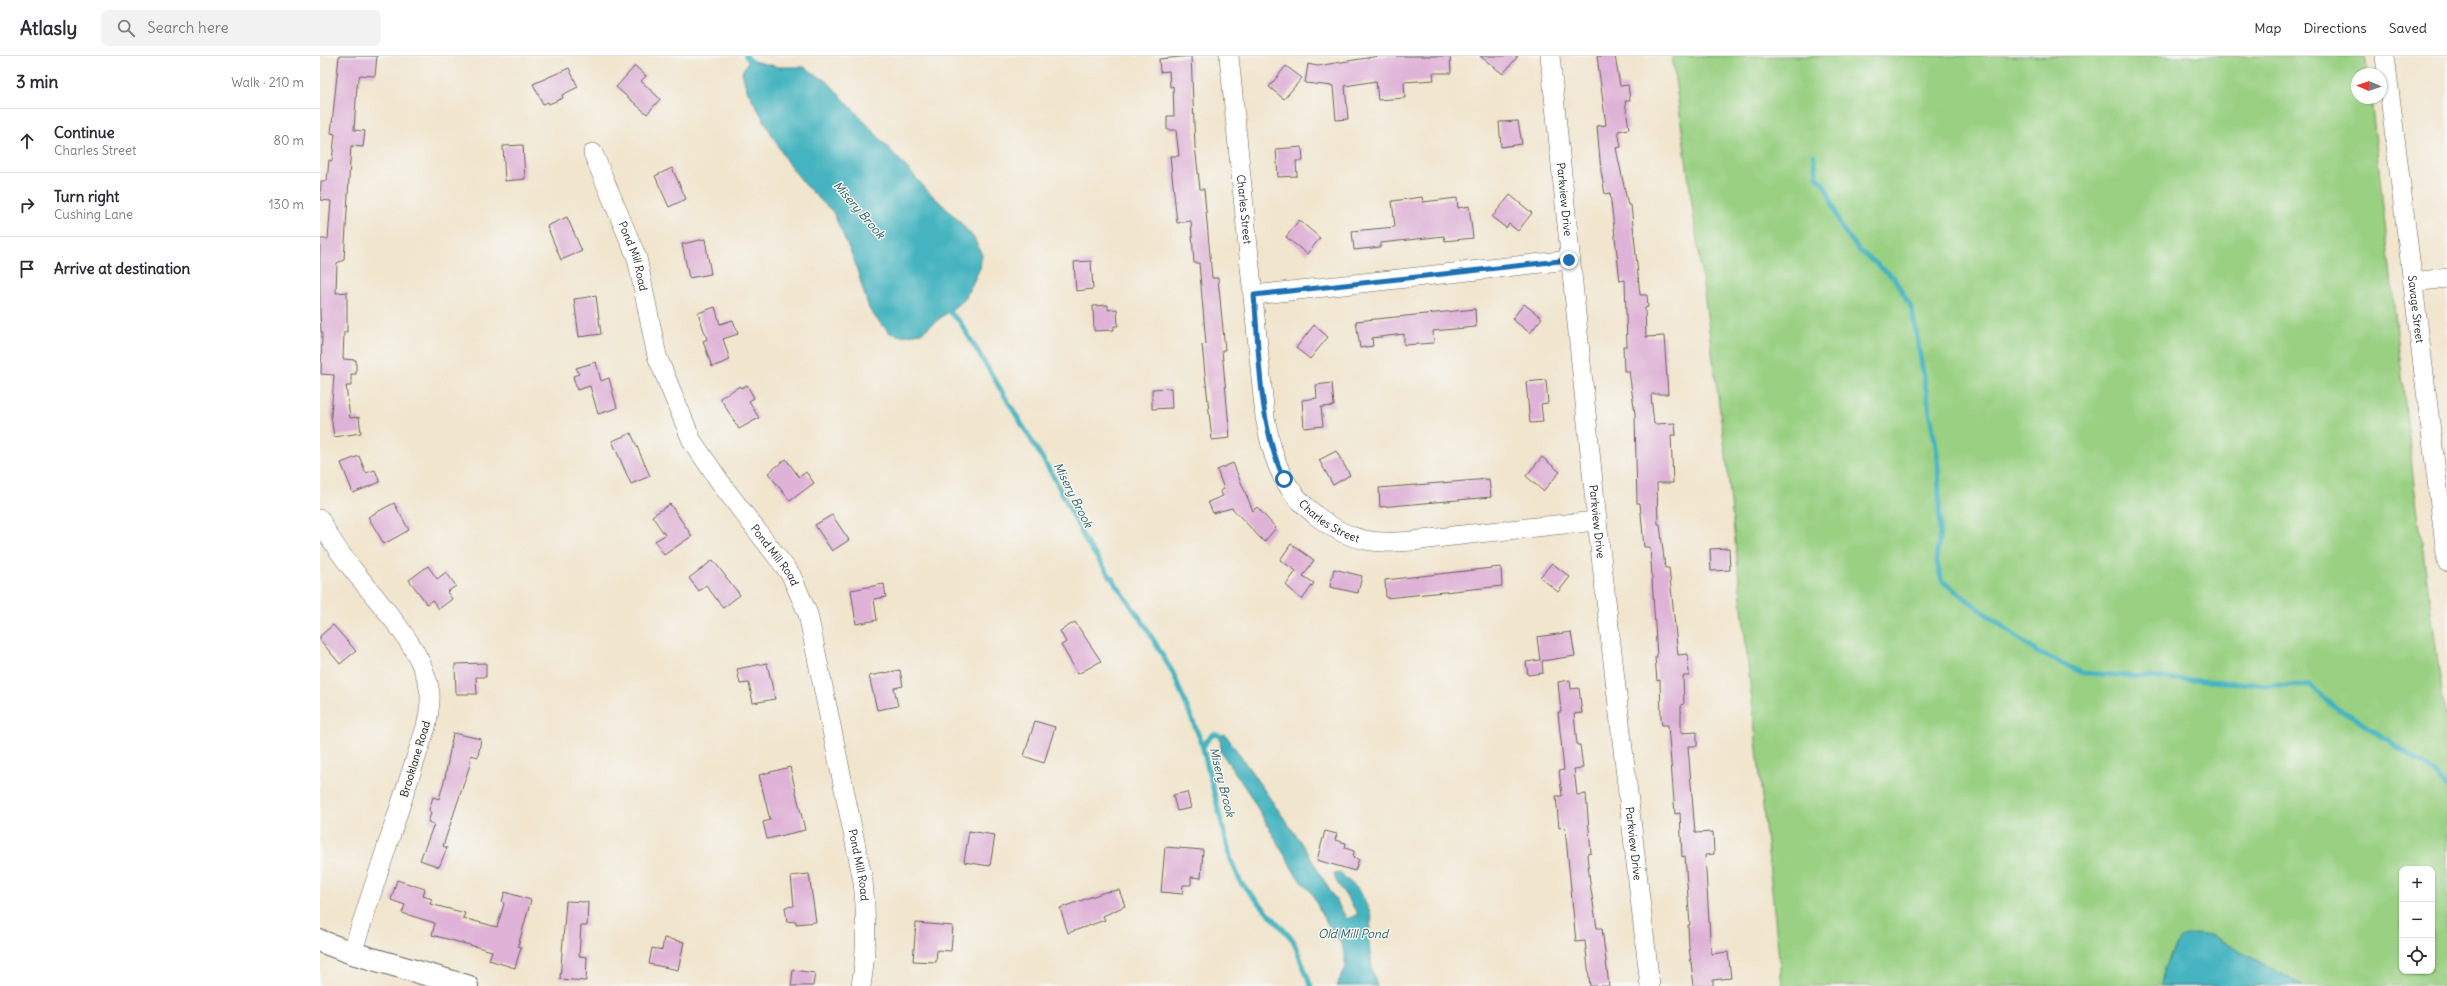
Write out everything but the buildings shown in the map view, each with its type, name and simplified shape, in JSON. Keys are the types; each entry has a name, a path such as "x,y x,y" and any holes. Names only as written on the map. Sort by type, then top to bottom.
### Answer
{"street":[{"name":"Charles Street","path":"1230,56 1265,417 1270,444 1284,479 1295,494 1322,519 1350,535 1365,540 1381,541 1597,521"},
{"name":"Parkview Drive","path":"1550,56 1569,260 1597,521 1650,986"},
{"name":"Savage Street","path":"2385,56 2447,562"},
{"name":"Pond Mill Road","path":"593,153 637,258 657,356 692,441 725,490 791,575 808,614 863,881 867,924 866,956 861,986"},
{"path":"1254,295 1569,260"},
{"path":"2413,282 2447,278"},
{"name":"Brooklane Road","path":"320,519 348,564 400,630 416,654 426,675 430,695 426,727 352,953"},
{"path":"320,941 352,953 467,986"}],"green space":[{"path":"1672,56 2365,56 2367,68 2351,68 2351,104 2372,104 2414,484 2447,729 2447,986 1782,986 1726,456"}],"water":[{"path":"749,60 779,67 804,67 828,82 927,190 974,238 982,255 980,268 965,299 921,333 901,336 890,333 869,309 854,260 833,212 807,187 787,162 746,88 742,72"},
{"name":"Old Mill Pond","path":"1225,734 1302,844 1347,919 1358,914 1336,881 1334,873 1339,872 1360,891 1372,917 1368,937 1373,974 1377,986 1337,986 1345,967 1345,954 1340,942 1324,919 1312,893 1296,875 1250,795 1221,752 1220,736"},
{"path":"2198,933 2210,935 2304,986 2161,986 2165,967 2175,946 2183,938"}],"waterway":[{"name":"Misery Brook","path":"746,56 753,64"},
{"path":"1814,155 1817,176 1827,189 1841,227 1859,250 1894,278 1912,309 1938,459 1940,534 1936,559 1942,581 2037,652 2083,673 2269,685 2310,685 2337,709 2350,715 2434,771 2447,788"},
{"name":"Misery Brook","path":"945,308 960,322 1056,481 1086,542 1144,624 1173,673 1201,741 1231,860 1241,883 1293,940 1311,986"},
{"path":"1203,747 1208,739 1214,734 1220,736"}],"route":[{"path":"1284,479 1270,444 1265,417 1254,295 1569,260"}]}
